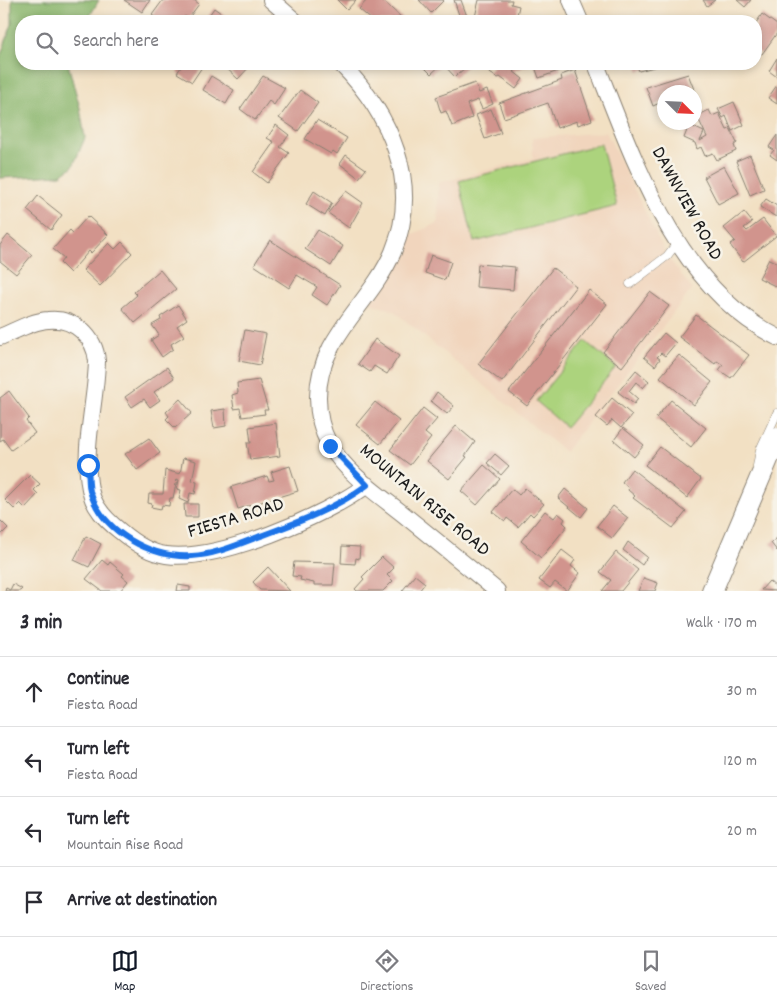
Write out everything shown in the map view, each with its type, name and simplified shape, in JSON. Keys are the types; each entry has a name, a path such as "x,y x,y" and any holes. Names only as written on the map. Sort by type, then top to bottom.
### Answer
{"street":[{"path":"271,0 288,15"},
{"path":"571,0 577,15"},
{"name":"MOUNTAIN RISE ROAD","path":"347,70 355,78 382,120 398,152 404,178 402,222 393,252 373,287 338,332 324,359 318,388 319,420 330,446 367,485 497,591"},
{"name":"DAWNVIEW ROAD","path":"599,70 648,188 678,242 703,278 753,322 777,337"},
{"name":"FIESTA ROAD","path":"0,337 30,324 49,319 70,324 83,331 91,339 96,348 97,361 88,465 90,490 100,514 125,536 150,551 185,557 225,548 312,517 346,500 367,485"},
{"path":"712,591 777,438"}],"lane":[{"path":"630,284 667,256 678,242"},
{"path":"757,486 757,461 760,450 777,413"}],"shaded area":[{"path":"606,132 667,256 692,289 565,452 394,311 370,303 404,238 438,223 438,183 533,158 532,138"}],"green space":[{"path":"12,0 99,0 90,15 15,15 15,70 70,70 80,108 85,138 73,166 61,175 0,178 0,57 12,24"},
{"path":"601,144 617,206 474,242 459,181"},
{"path":"585,341 616,367 566,427 536,401"}],"building":[{"path":"124,0 150,0 142,12"},
{"path":"163,0 194,0 199,4 191,15 152,15"},
{"path":"337,0 356,0 347,10"},
{"path":"367,0 382,0 399,15 366,15 359,9"},
{"path":"419,0 444,0 431,13"},
{"path":"454,0 461,0 467,15 459,15"},
{"path":"479,0 512,0 511,4 519,6 517,15 475,15"},
{"path":"703,0 715,0 707,6"},
{"path":"737,0 751,0 745,7"},
{"path":"214,8 224,15 209,15"},
{"path":"762,14 777,25 777,33 762,54 762,15"},
{"path":"777,58 777,77 769,71"},
{"path":"179,70 200,70 192,82 177,73"},
{"path":"228,70 246,70 238,79"},
{"path":"427,70 435,70 431,74"},
{"path":"449,70 463,70 455,77"},
{"path":"490,70 516,70 513,71 523,79 516,89 500,77 498,78 488,72"},
{"path":"536,70 561,70 539,78"},
{"path":"575,70 592,120 578,125 577,121 557,128 548,103 504,118 499,103 562,80 561,75"},
{"path":"688,74 692,85 657,85 657,104 653,106 646,87"},
{"path":"211,76 234,90 226,104 203,90"},
{"path":"263,76 285,88 274,105 269,101 255,120 240,109"},
{"path":"475,83 479,93 487,90 493,104 482,109 478,100 467,104 472,118 452,126 446,111 441,113 436,97"},
{"path":"777,85 777,104 768,98"},
{"path":"300,90 318,103 298,131 279,118"},
{"path":"734,102 744,125 732,131 726,116 723,118 718,109"},
{"path":"491,109 501,133 485,139 476,115"},
{"path":"709,110 712,116 719,113 727,130 730,129 737,143 734,145 736,151 717,160 713,153 705,156 701,147 697,149 695,143 684,138 687,130 704,132 700,141 707,137 702,126 702,114"},
{"path":"317,120 347,138 337,154 333,151 331,154 305,139"},
{"path":"276,125 289,135 280,147 289,153 267,183 253,172 274,142 267,138"},
{"path":"777,135 777,160 770,155 774,150 769,147"},
{"path":"346,155 366,169 359,178 340,164"},
{"path":"750,155 764,189 750,195 736,161"},
{"path":"724,166 739,193 718,204 704,177"},
{"path":"314,191 332,203 325,216 306,204"},
{"path":"346,191 363,203 349,228 328,213"},
{"path":"38,196 62,215 51,230 27,210"},
{"path":"766,199 777,206 776,217 760,207"},
{"path":"744,212 752,222 744,228 747,231 763,219 776,236 743,262 730,245 735,241 724,228"},
{"path":"88,216 108,235 91,253 89,251 70,273 60,263 64,258 53,249 70,230 73,233"},
{"path":"318,230 343,246 331,266 305,249"},
{"path":"8,235 32,255 16,274 0,261 0,245"},
{"path":"270,240 340,285 327,305 312,295 317,287 297,275 289,288 254,265"},
{"path":"122,242 132,253 100,286 83,270 109,243 115,249"},
{"path":"431,255 451,262 445,280 425,273"},
{"path":"769,259 777,263 777,287 759,278"},
{"path":"478,264 515,267 513,290 476,287"},
{"path":"553,268 576,286 502,382 478,364"},
{"path":"160,270 176,289 135,323 122,308 137,295 134,292"},
{"path":"589,290 607,304 527,406 509,392"},
{"path":"650,292 669,306 622,367 603,352"},
{"path":"178,305 187,319 177,326 184,336 171,344 173,349 162,357 151,340 159,335 152,325 161,320 160,317"},
{"path":"696,315 749,355 731,378 719,370 723,365 717,361 715,364 679,337"},
{"path":"245,330 266,334 260,365 239,361"},
{"path":"664,333 676,343 665,356 661,353 657,357 660,359 655,366 644,357"},
{"path":"375,339 399,356 387,374 374,366 370,372 358,364"},
{"path":"679,355 712,382 694,405 660,377"},
{"path":"167,367 174,378 154,392 160,400 150,407 144,399 132,407 125,397"},
{"path":"636,370 649,381 643,388 636,382 629,391 638,399 634,404 618,392"},
{"path":"259,380 268,410 264,410 265,414 242,417 240,408 234,409 232,395 238,393 237,383"},
{"path":"9,391 29,418 26,421 35,433 11,450 3,439 0,441 0,398"},
{"path":"437,392 454,406 447,414 431,401"},
{"path":"612,398 632,415 621,428 612,420 607,426 596,417"},
{"path":"180,399 192,413 175,428 166,419 169,416 166,412"},
{"path":"671,400 706,428 691,447 656,418"},
{"path":"375,402 399,421 380,444 356,425"},
{"path":"423,408 437,419 425,433 431,438 410,465 390,450"},
{"path":"225,409 226,426 214,428 211,411"},
{"path":"276,423 280,456 250,460 247,443 251,443 249,427"},
{"path":"456,426 475,442 465,456 467,457 449,479 427,461"},
{"path":"623,428 644,445 634,457 614,440"},
{"path":"149,438 160,453 137,470 125,454"},
{"path":"660,447 701,479 687,498 645,465"},
{"path":"495,454 509,466 501,475 487,463"},
{"path":"183,458 196,461 192,481 197,482 195,494 190,493 188,503 179,499 181,490 177,489 179,480 177,479 173,498 170,498 169,506 162,505 161,509 151,507 152,504 148,503 149,494 163,494 165,470 180,474"},
{"path":"484,465 500,479 477,505 461,491"},
{"path":"290,466 298,491 238,509 231,487 267,476 269,481 274,480 271,472"},
{"path":"632,469 686,512 673,528 633,498 635,496 622,482"},
{"path":"30,475 40,484 34,490 38,494 25,508 20,503 14,509 5,500"},
{"path":"525,488 544,504 533,516 530,513 518,527 507,518 505,521 493,512 512,489 519,495"},
{"path":"565,489 588,508 581,517 558,498"},
{"path":"184,504 198,504 198,517 185,517"},
{"path":"613,506 628,518 612,538 597,526"},
{"path":"545,511 554,518 558,513 565,519 563,522 567,526 541,558 521,541"},
{"path":"0,520 8,528 0,536"},
{"path":"86,536 101,544 89,567 74,560"},
{"path":"777,538 777,551 771,543"},
{"path":"628,542 647,557 642,565 623,550"},
{"path":"342,546 360,547 359,559 356,558 355,564 341,563"},
{"path":"562,550 575,560 571,566 580,573 567,591 555,582 550,588 539,580"},
{"path":"616,552 638,570 621,591 602,591 611,580 600,572"},
{"path":"382,557 394,568 387,575 393,581 383,591 357,591 355,589 364,579 362,577"},
{"path":"102,560 108,565 110,562 124,574 122,576 128,581 120,591 102,591 86,579"},
{"path":"294,562 335,563 333,585 314,585 314,583 300,580 301,577 292,576"},
{"path":"268,567 290,591 260,590 253,582"},
{"path":"415,575 425,583 419,591 402,591"},
{"path":"644,578 658,583 655,591 638,591"},
{"path":"769,581 777,588 775,591 761,590"},
{"path":"13,584 22,589 20,591 5,591 6,588 10,590"},
{"path":"178,585 190,587 190,591 177,591"}],"route":[{"path":"88,465 90,490 100,514 125,536 150,551 164,555 185,557 207,554 242,543 312,517 346,500 367,485 330,446"}]}
